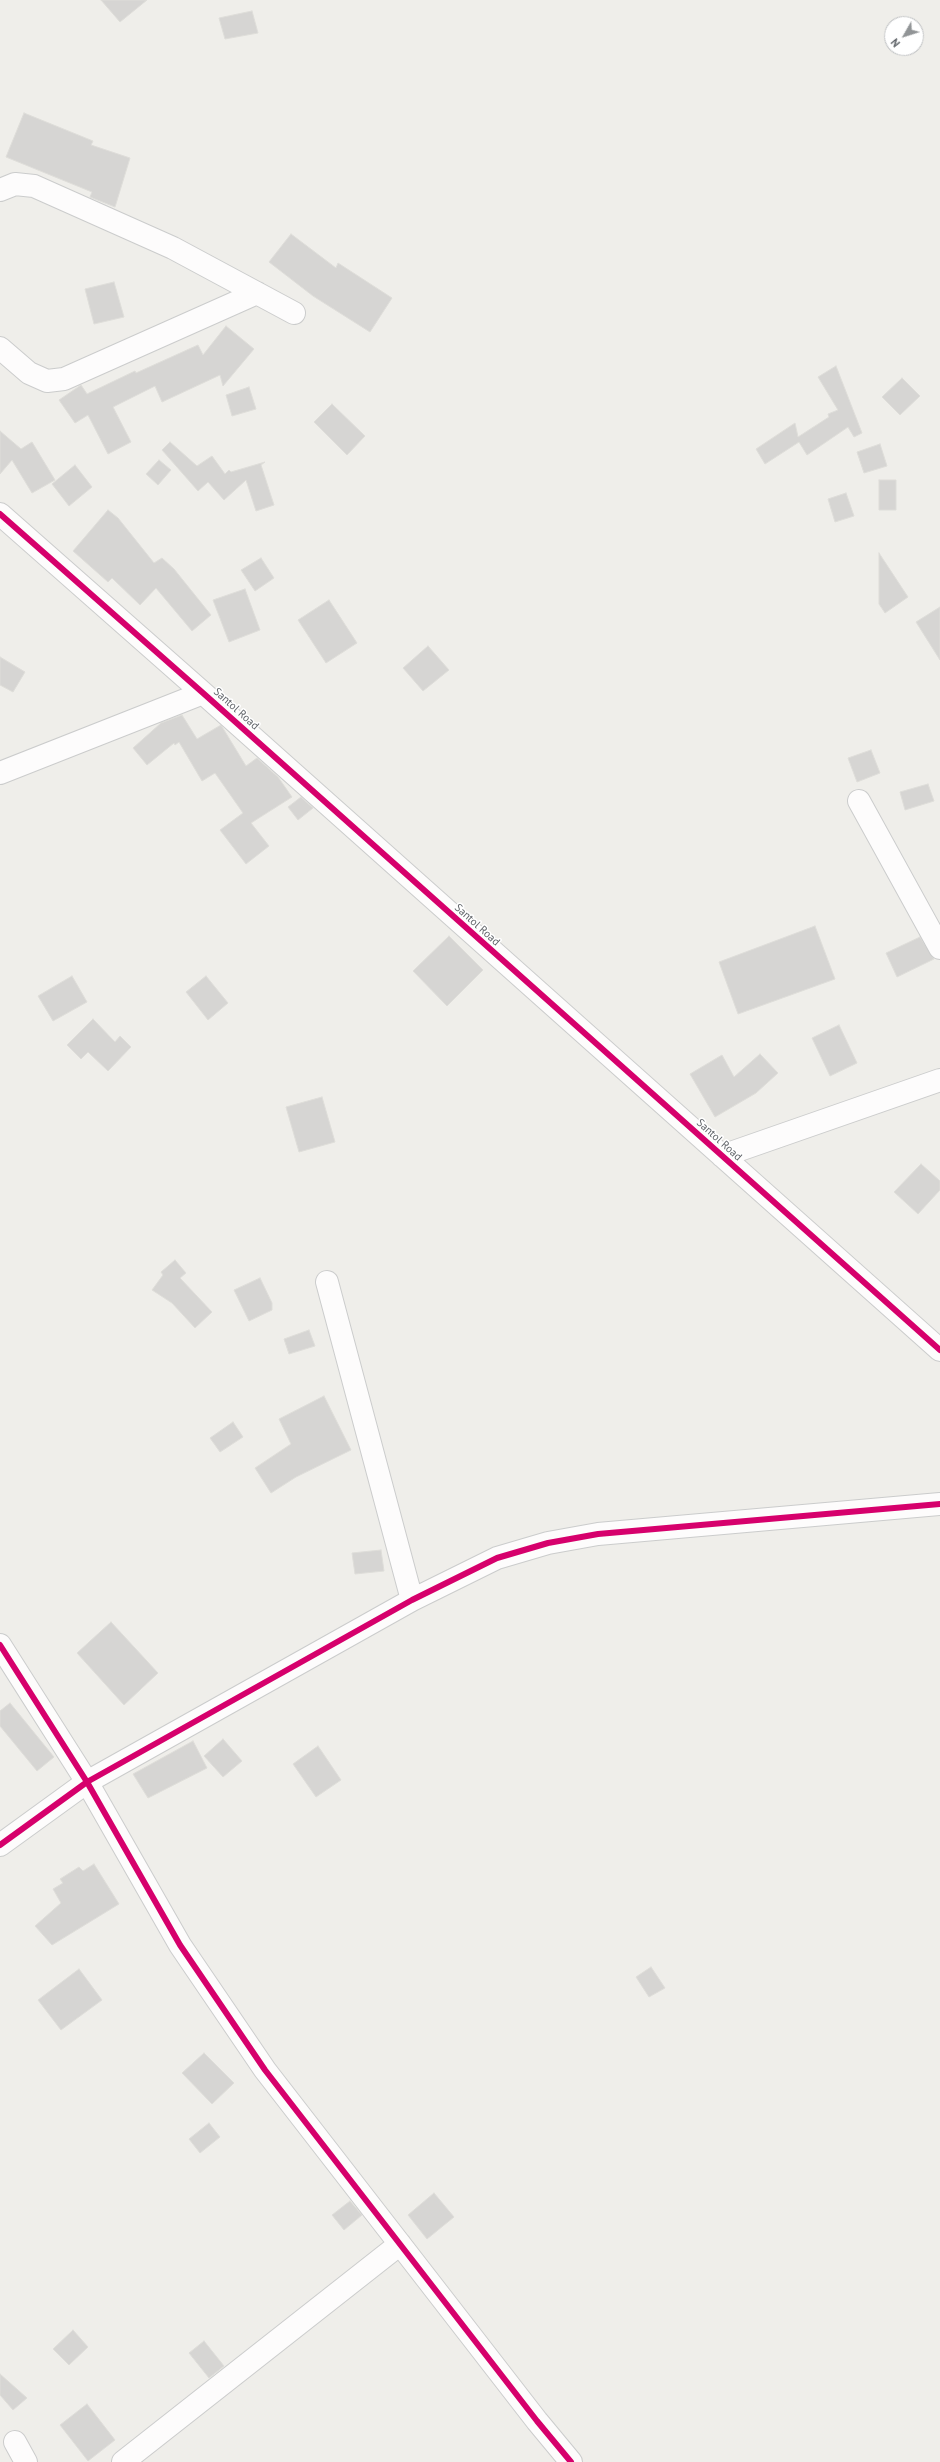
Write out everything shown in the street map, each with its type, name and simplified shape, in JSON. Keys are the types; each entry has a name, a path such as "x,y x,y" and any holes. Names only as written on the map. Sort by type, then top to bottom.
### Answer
{"street":[{"path":"0,190 15,184 34,186 173,248 294,312"},
{"path":"0,348 29,373 47,381 64,379 257,293"},
{"name":"Santol Road","path":"0,514 940,1350"},
{"path":"0,773 203,693"},
{"path":"859,801 940,948"},
{"path":"722,1156 940,1080"},
{"path":"327,1282 412,1600"},
{"path":"0,1845 87,1782 412,1600 497,1558 548,1543 598,1534 940,1504"},
{"path":"0,1645 87,1782 180,1945 265,2070 571,2462"},
{"path":"123,2462 400,2244"},
{"path":"15,2442 26,2462"}],"building":[{"path":"101,0 147,0 120,22"},
{"path":"252,11 258,33 225,39 219,18"},
{"path":"24,113 93,141 91,145 130,158 115,207 90,197 92,192 6,157"},
{"path":"291,234 336,268 338,263 392,298 370,332 313,296 269,262"},
{"path":"114,282 124,317 94,324 85,289"},
{"path":"226,326 254,349 223,386 220,375 162,402 155,386 113,407 131,442 108,454 88,415 75,423 59,400 81,385 87,394 135,371 136,373 198,345 203,355"},
{"path":"836,366 862,433 854,437 848,427 807,455 799,442 765,464 756,449 795,423 798,437 829,417 828,414 838,410 818,377"},
{"path":"902,378 920,396 900,415 882,397"},
{"path":"249,387 256,409 232,416 226,395"},
{"path":"332,404 365,436 347,455 314,422"},
{"path":"0,431 21,449 32,442 55,480 32,493 12,460 0,474"},
{"path":"170,442 197,466 212,456 225,474 229,470 231,472 265,462 261,465 274,505 256,511 246,480 224,500 208,482 198,491 162,450"},
{"path":"880,444 887,466 864,473 857,452"},
{"path":"159,460 171,470 158,485 146,474"},
{"path":"75,465 92,487 69,506 52,484"},
{"path":"879,480 896,480 896,510 879,510"},
{"path":"846,493 854,516 835,522 828,499"},
{"path":"108,510 118,518 154,563 162,558 174,569 211,615 192,631 156,588 140,605 112,578 108,582 73,551"},
{"path":"879,553 908,597 885,613 879,604"},
{"path":"261,558 274,578 255,591 241,570"},
{"path":"245,589 260,630 229,642 213,600"},
{"path":"329,600 357,643 326,663 298,620"},
{"path":"940,607 940,660 916,622"},
{"path":"428,646 449,670 423,691 403,668"},
{"path":"0,657 25,672 13,692 0,685"},
{"path":"182,715 197,739 221,725 246,766 257,758 278,777 292,797 251,823 269,846 246,864 220,830 243,813 215,773 202,781 179,742 175,745 174,743 147,765 133,748 161,723"},
{"path":"871,750 880,773 857,782 848,758"},
{"path":"928,784 934,801 905,810 900,792"},
{"path":"301,797 313,808 298,820 288,807"},
{"path":"815,926 835,979 738,1014 719,962"},
{"path":"449,936 483,970 447,1006 413,971"},
{"path":"920,937 934,959 897,977 886,953"},
{"path":"72,976 87,1002 53,1021 38,996"},
{"path":"206,976 228,1003 208,1020 186,992"},
{"path":"93,1019 115,1042 120,1036 131,1047 108,1071 88,1052 81,1059 67,1045"},
{"path":"839,1025 857,1063 830,1076 812,1038"},
{"path":"760,1054 778,1073 756,1093 715,1117 690,1074 722,1055 734,1077"},
{"path":"322,1097 335,1142 299,1152 286,1107"},
{"path":"921,1164 940,1181 940,1190 918,1214 894,1192"},
{"path":"175,1260 186,1273 180,1278 212,1312 195,1328 172,1303 152,1290 163,1275 161,1272"},
{"path":"260,1278 272,1303 272,1310 249,1321 234,1290"},
{"path":"309,1330 315,1346 289,1354 284,1339"},
{"path":"324,1396 351,1450 296,1477 271,1493 255,1468 291,1444 279,1419"},
{"path":"233,1422 243,1437 220,1452 210,1438"},
{"path":"381,1550 384,1571 355,1574 352,1553"},
{"path":"111,1622 158,1673 124,1705 77,1653"},
{"path":"10,1703 54,1757 37,1771 0,1726 0,1711"},
{"path":"223,1739 242,1761 223,1777 204,1756"},
{"path":"193,1741 207,1768 148,1798 133,1774"},
{"path":"318,1746 341,1780 316,1797 293,1764"},
{"path":"94,1864 119,1904 52,1945 35,1926 61,1903 53,1889 63,1883 60,1879 79,1867 83,1871"},
{"path":"651,1967 665,1988 649,1997 636,1977"},
{"path":"79,1969 102,2000 61,2030 38,2000"},
{"path":"204,2053 234,2083 212,2104 182,2073"},
{"path":"209,2123 220,2137 200,2153 189,2139"},
{"path":"434,2193 454,2217 427,2239 408,2215"},
{"path":"350,2201 362,2215 344,2230 332,2215"},
{"path":"73,2330 88,2347 69,2365 53,2349"},
{"path":"204,2341 224,2366 209,2378 189,2353"},
{"path":"0,2374 27,2398 13,2410 0,2395"},
{"path":"87,2404 115,2440 88,2461 60,2425"}],"cycle path":[{"path":"0,514 940,1350"},
{"path":"0,1845 87,1782 412,1600 497,1558 548,1543 598,1534 940,1504"},
{"path":"0,1645 87,1782 180,1945 265,2070 537,2421 571,2462"}]}
